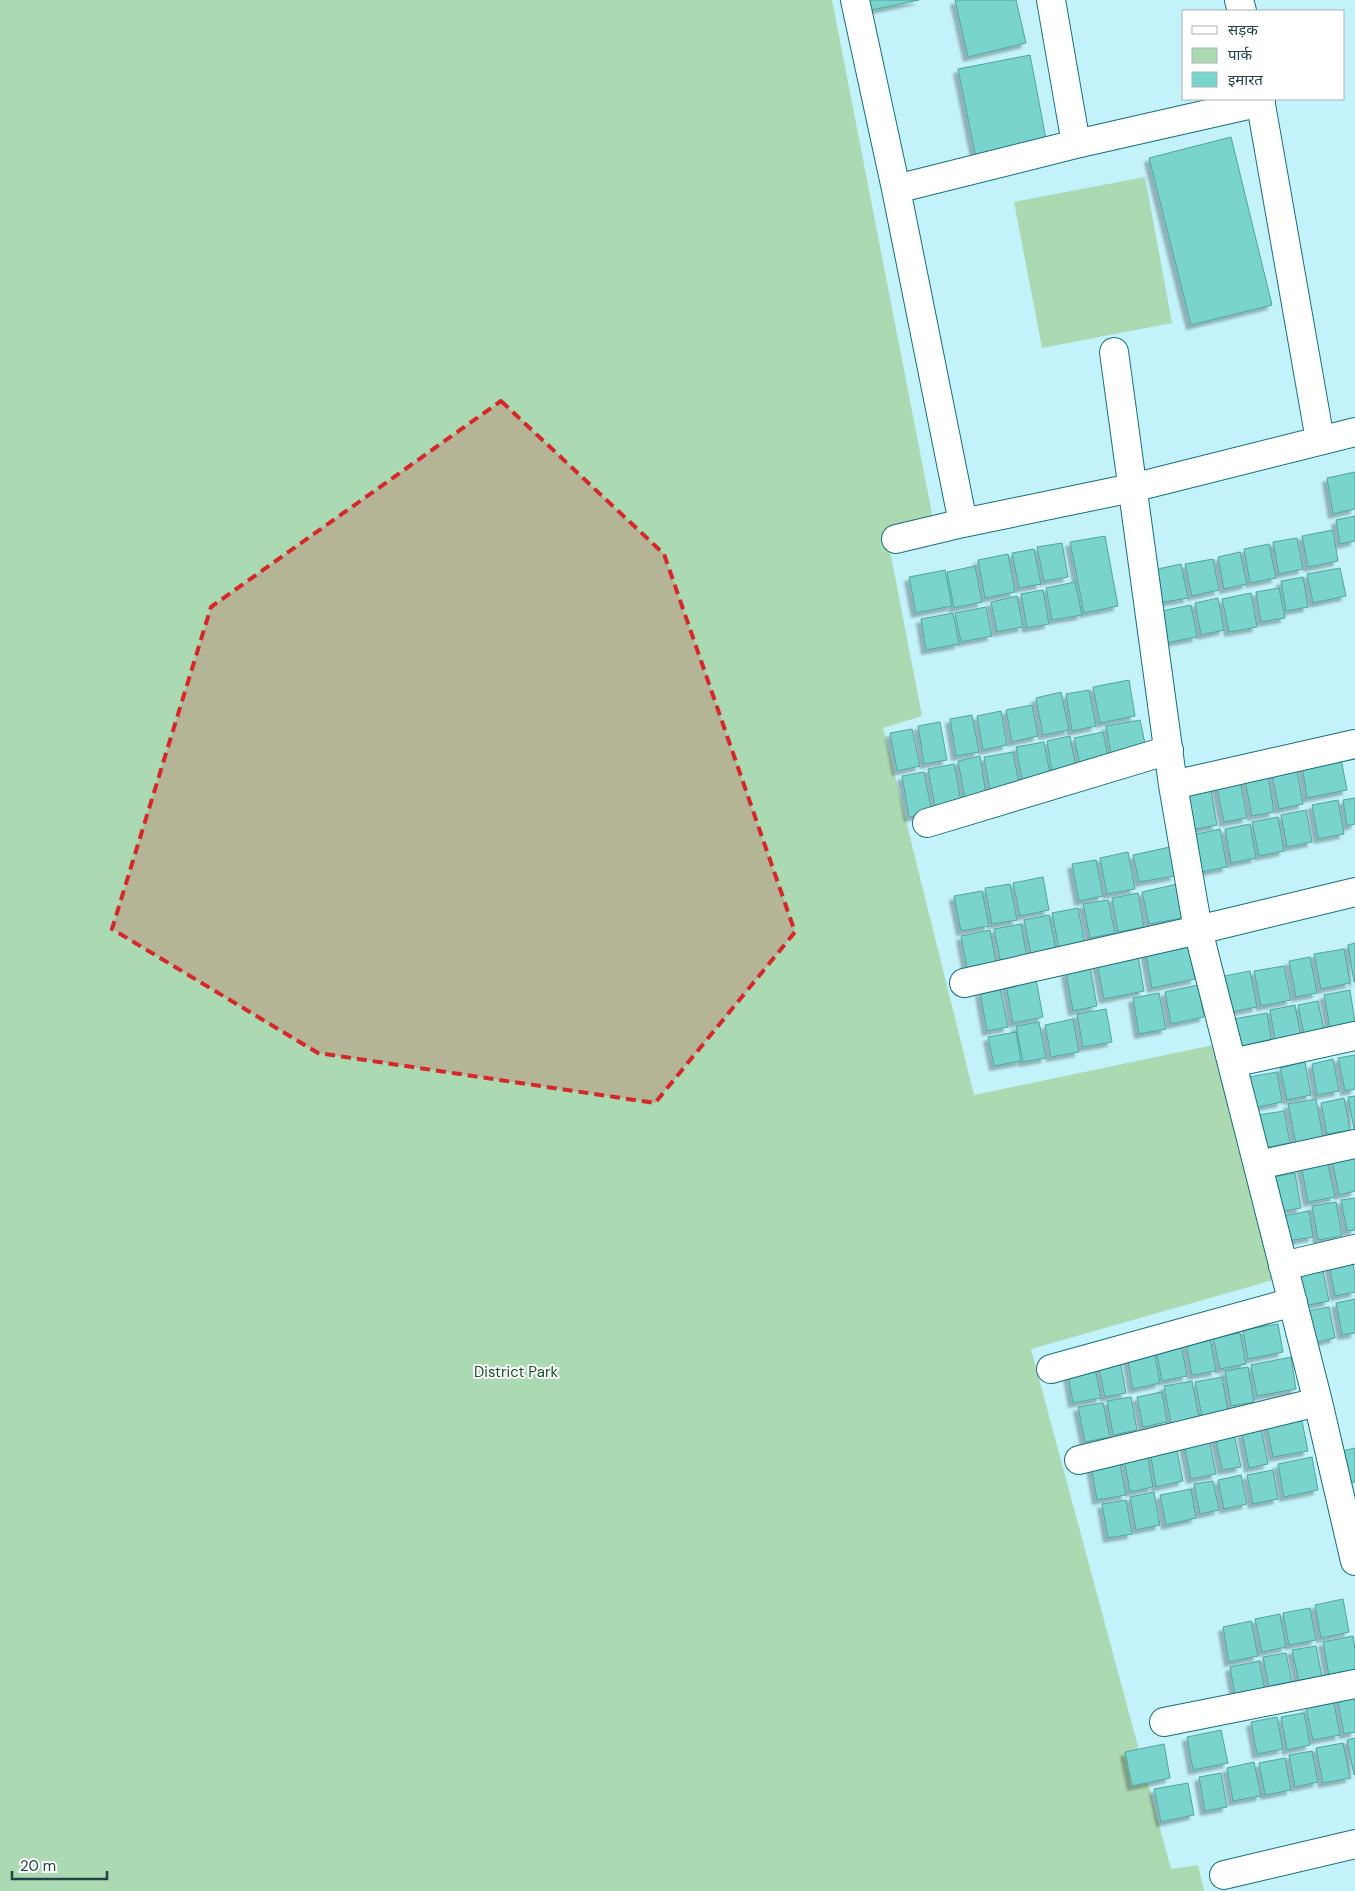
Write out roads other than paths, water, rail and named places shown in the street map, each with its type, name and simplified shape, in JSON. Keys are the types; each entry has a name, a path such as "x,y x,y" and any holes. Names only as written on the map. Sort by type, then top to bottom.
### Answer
{"street":[{"path":"855,0 896,189 963,523"},
{"path":"1051,0 1076,144"},
{"path":"896,189 1261,100 1320,440"},
{"path":"1114,352 1173,786 1198,930 1353,1544"},
{"path":"896,539 1132,488 1355,432"},
{"path":"1173,786 1355,744"},
{"path":"926,823 1169,750"},
{"path":"964,983 1355,892"},
{"path":"1232,1063 1355,1036"},
{"path":"1258,1165 1355,1144"},
{"path":"1284,1266 1355,1249"},
{"path":"1051,1369 1293,1302"},
{"path":"1079,1460 1318,1402"},
{"path":"1164,1722 1355,1684"},
{"path":"1224,1875 1355,1844"}],"park label":[{"name":"District Park","path":"516,1372"}]}
